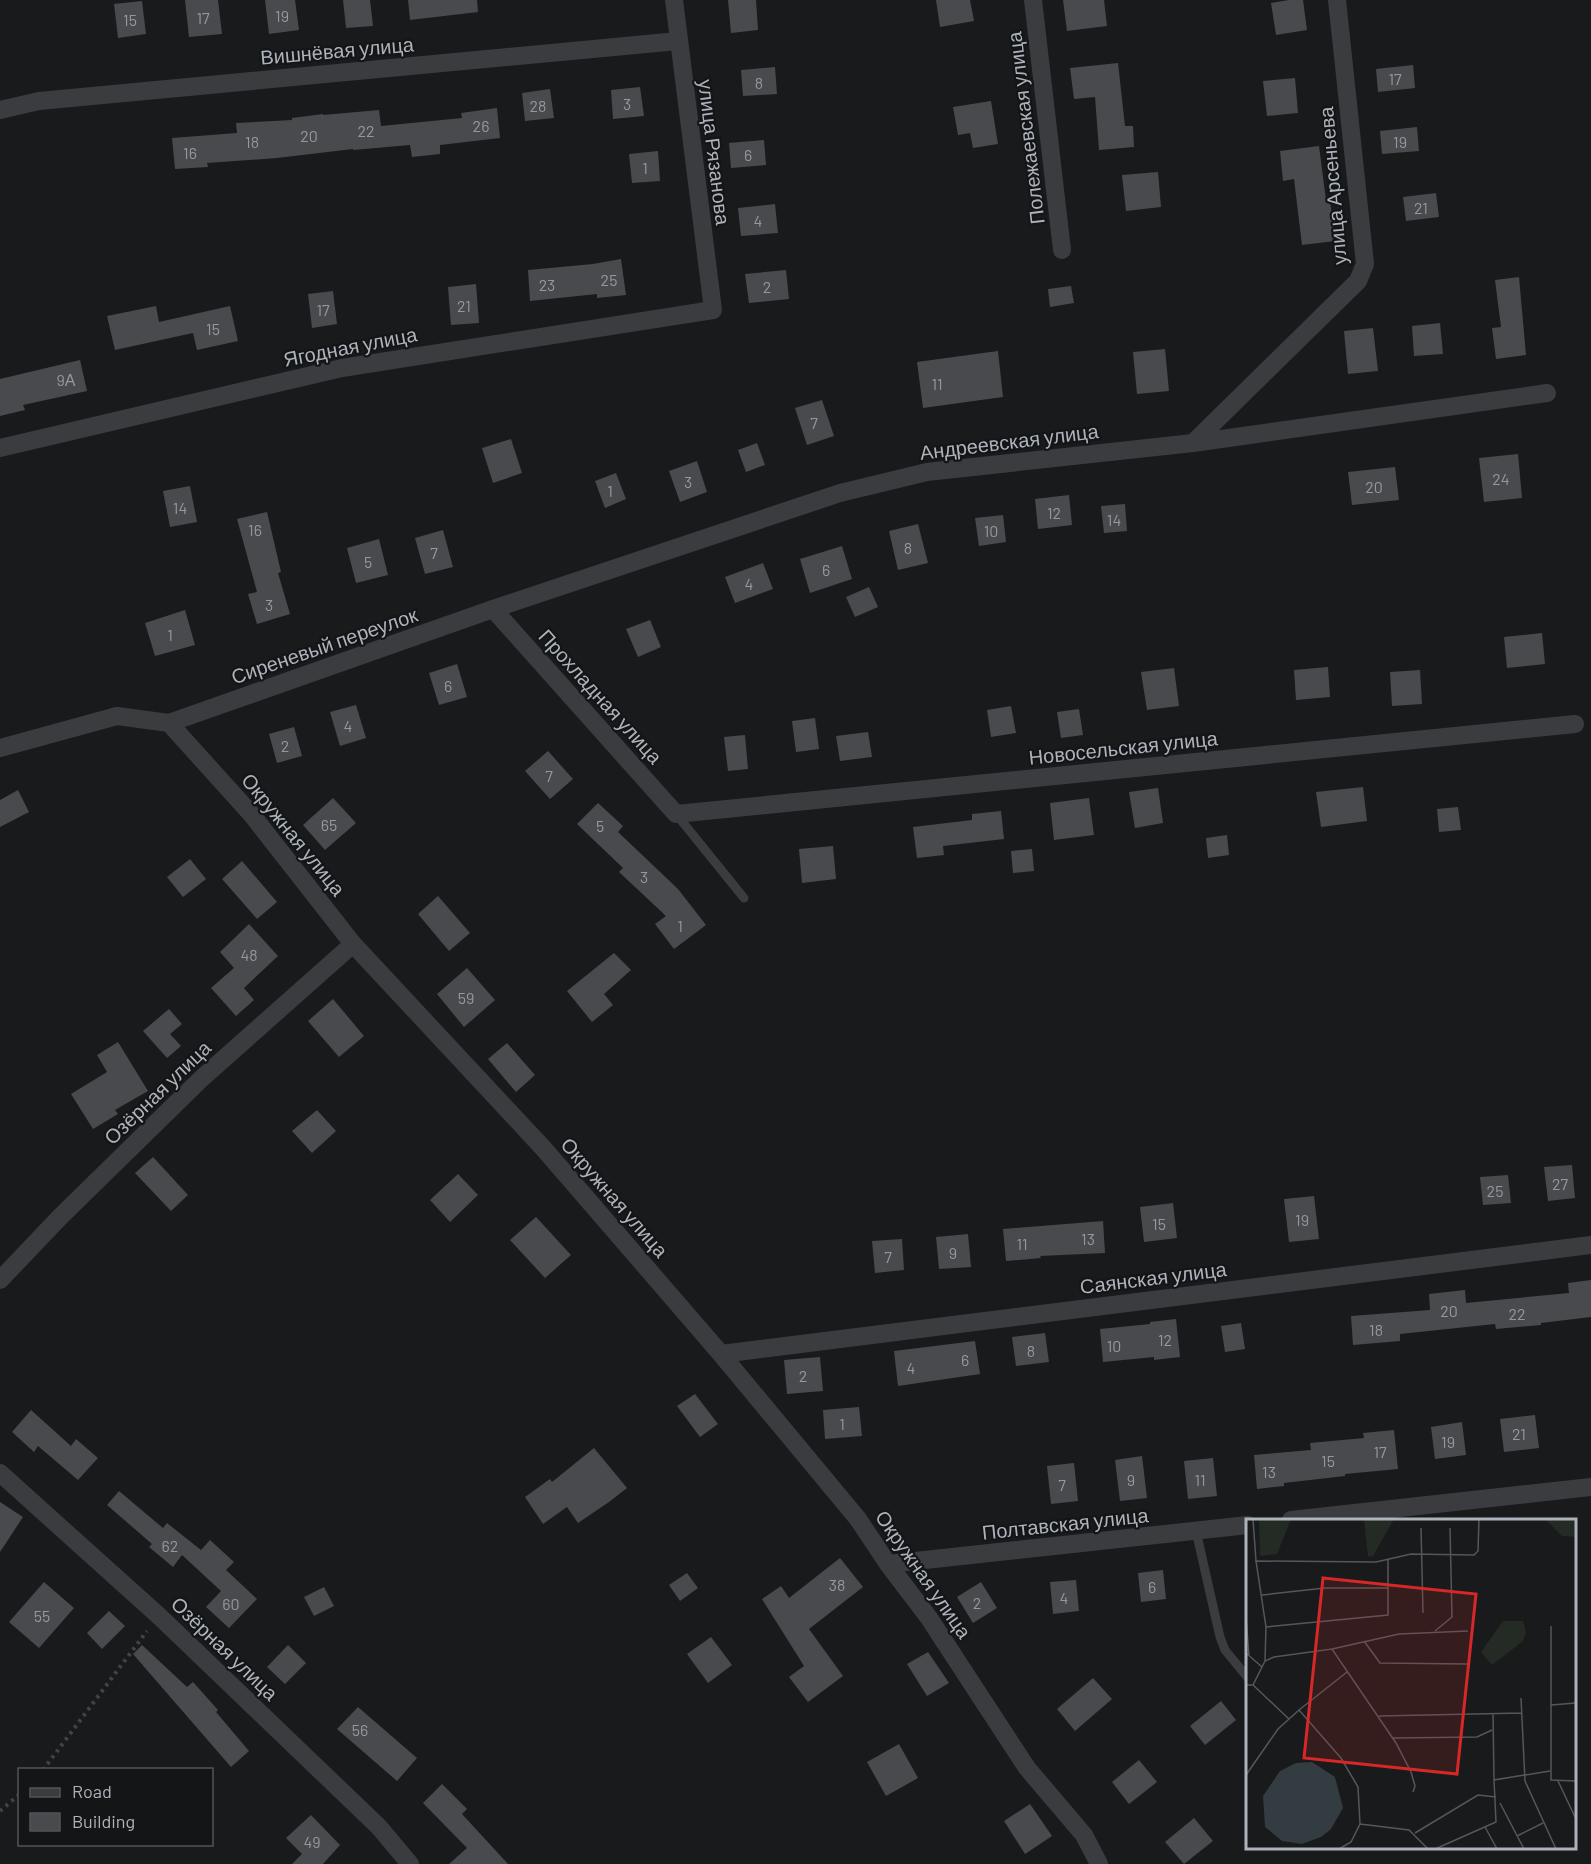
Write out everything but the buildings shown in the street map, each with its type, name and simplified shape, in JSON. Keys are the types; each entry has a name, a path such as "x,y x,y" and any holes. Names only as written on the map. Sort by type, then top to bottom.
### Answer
{"street":[{"name":"улица Рязанова","path":"674,0 713,310"},
{"name":"Полежаевская улица","path":"1033,0 1062,250"},
{"name":"улица Арсеньева","path":"1193,443 1358,281 1365,264 1336,0"},
{"name":"Вишнёвая улица","path":"0,110 39,101 678,41"},
{"name":"Ягодная улица","path":"0,448 342,368 713,310"},
{"name":"Андреевская улица","path":"493,609 840,492 927,472 1193,443 1547,393"},
{"name":"Сиреневый переулок","path":"170,723 493,609"},
{"name":"Прохладная улица","path":"493,609 676,813"},
{"path":"0,748 117,716 170,723"},
{"name":"Окружная улица","path":"170,723 252,815 353,944 531,1134 721,1354 858,1519 888,1564 929,1618 1027,1768 1084,1835 1099,1864"},
{"name":"Новосельская улица","path":"676,813 1575,724"},
{"name":"Озёрная улица","path":"0,1280 60,1217 201,1078 353,944"},
{"name":"Саянская улица","path":"721,1354 1591,1245"},
{"name":"Озёрная улица","path":"0,1473 159,1616 379,1827 410,1864"},
{"path":"1308,1519 1591,1486"},
{"name":"Полтавская улица","path":"888,1564 1246,1526"}],"lane":[{"path":"676,813 744,898"},
{"path":"1196,1531 1220,1637 1225,1650 1246,1676"}],"path":[{"path":"45,1768 159,1616"},
{"path":"0,1811 18,1796"}]}
